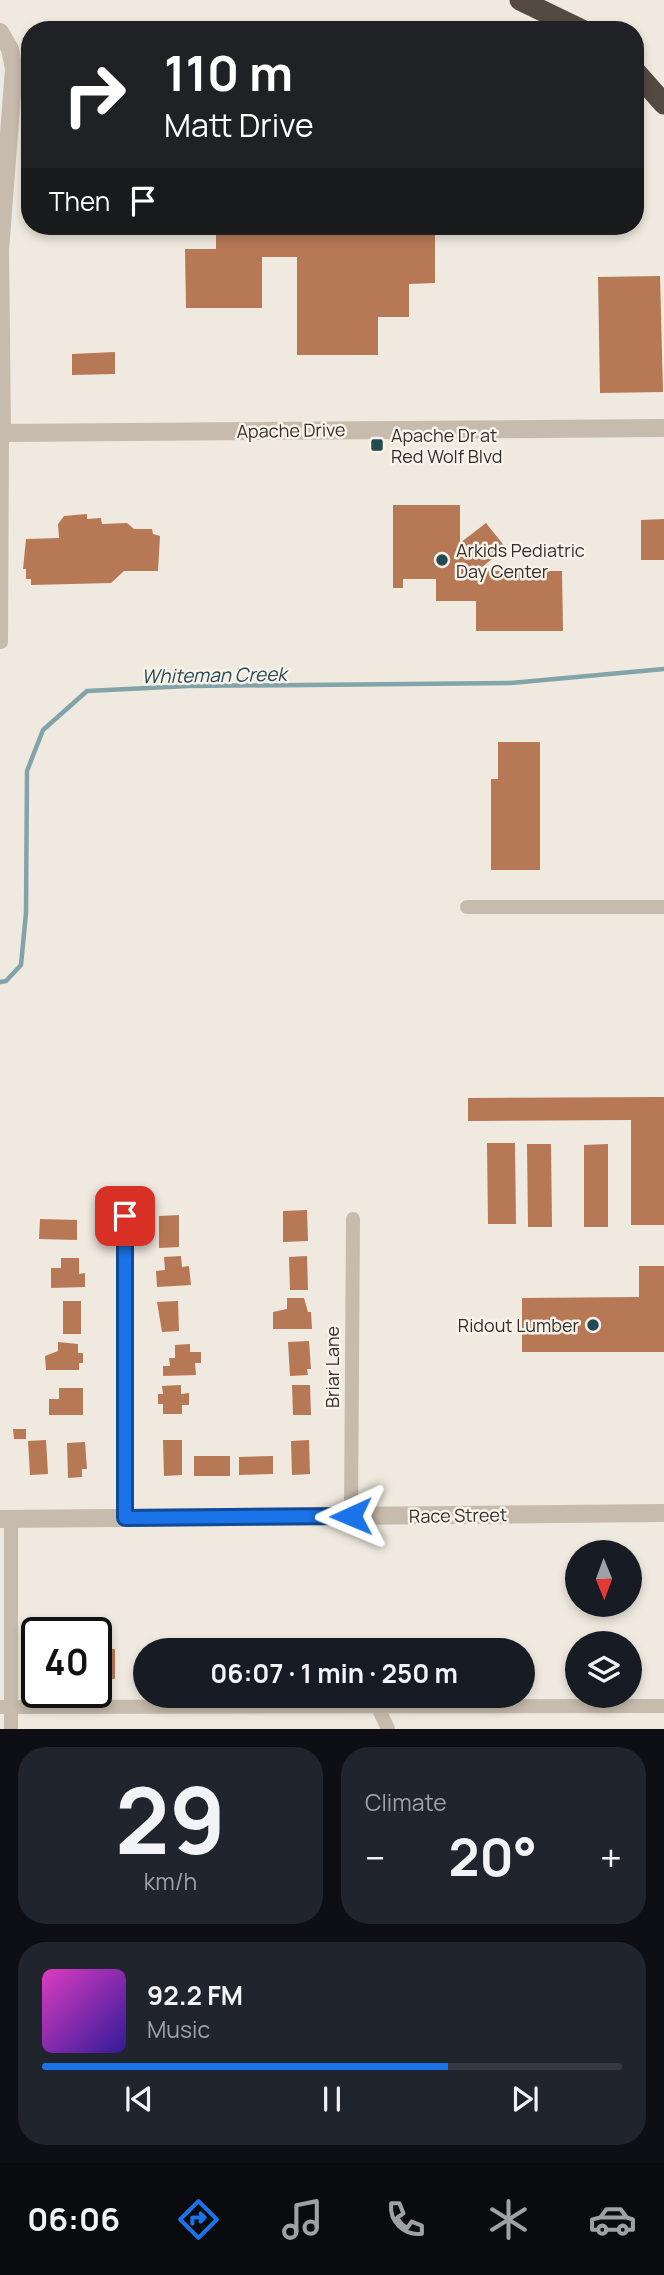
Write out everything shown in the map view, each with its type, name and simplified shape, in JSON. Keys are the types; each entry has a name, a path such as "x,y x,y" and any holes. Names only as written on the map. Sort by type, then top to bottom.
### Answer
{"highway":[{"path":"520,0 563,21"},
{"path":"644,81 664,104"}],"street":[{"path":"0,33 10,49 14,69 0,250 1,642"},
{"name":"Apache Drive","path":"2,433 664,428"},
{"path":"467,907 664,907"},
{"path":"125,1216 125,1518"},
{"name":"Briar Lane","path":"351,1516 353,1219"},
{"name":"Race Street","path":"5,1519 664,1513"},
{"path":"5,1519 6,1707 11,1729"},
{"path":"6,1707 133,1706"},
{"path":"535,1706 664,1706"},
{"path":"378,1708 388,1729"}],"building":[{"path":"216,235 435,235 435,283 409,284 409,317 378,317 378,355 297,355 297,257 262,257 262,308 186,308 185,249 216,249"},
{"path":"660,276 663,392 600,393 598,277"},
{"path":"115,352 115,374 72,375 72,354"},
{"name":"Arkids Pediatric Day Center","path":"393,505 460,505 460,543 486,523 506,548 477,571 562,571 563,631 476,631 476,601 436,601 436,579 403,579 403,588 393,588"},
{"path":"87,514 87,519 101,518 102,524 127,523 134,529 152,529 153,534 160,536 158,571 124,571 111,583 31,585 31,579 26,579 26,569 23,569 26,539 59,538 58,524 64,516"},
{"path":"664,519 664,560 641,560 641,520"},
{"path":"498,742 540,742 540,870 491,870 491,779 498,779"},
{"path":"664,1097 664,1225 631,1225 631,1120 468,1121 468,1098"},
{"path":"487,1143 515,1143 516,1224 488,1224"},
{"path":"527,1144 551,1144 552,1227 528,1227"},
{"path":"608,1144 608,1227 584,1227 584,1145"},
{"path":"307,1210 308,1241 283,1242 283,1211"},
{"path":"179,1215 179,1247 159,1248 159,1216"},
{"path":"40,1219 77,1220 77,1240 39,1239"},
{"path":"181,1256 182,1267 189,1266 191,1285 157,1287 156,1271 165,1270 164,1257"},
{"path":"307,1256 308,1290 290,1290 289,1257"},
{"path":"61,1258 79,1258 79,1274 85,1273 85,1287 51,1288 51,1268 61,1268"},
{"name":"Ridout Lumber","path":"639,1266 664,1266 664,1352 522,1352 522,1298 639,1297"},
{"path":"287,1298 304,1298 308,1312 311,1312 312,1329 273,1329 273,1312 287,1309"},
{"path":"63,1301 81,1301 81,1334 63,1334"},
{"path":"178,1301 179,1331 162,1332 157,1302"},
{"path":"309,1341 311,1369 307,1369 308,1375 290,1376 288,1342"},
{"path":"58,1342 78,1344 78,1353 83,1353 83,1363 79,1363 79,1370 46,1370 45,1356 58,1351"},
{"path":"190,1344 190,1352 201,1352 201,1363 195,1363 196,1375 163,1376 163,1366 170,1366 169,1358 175,1358 175,1345"},
{"path":"181,1385 181,1394 189,1393 189,1405 182,1405 182,1414 163,1414 163,1404 158,1404 158,1394 163,1394 162,1386"},
{"path":"292,1385 310,1385 311,1415 293,1415"},
{"path":"59,1388 83,1388 83,1415 49,1415 49,1399 59,1399"},
{"path":"13,1429 26,1429 26,1439 14,1439"},
{"path":"46,1440 48,1474 30,1475 28,1441"},
{"path":"163,1440 182,1440 182,1475 164,1476"},
{"path":"309,1440 310,1474 292,1475 291,1441"},
{"path":"85,1442 87,1469 82,1469 82,1477 68,1478 67,1443"},
{"path":"194,1456 230,1456 230,1476 194,1476"},
{"path":"273,1456 273,1474 239,1475 239,1457"},
{"path":"112,1649 115,1649 115,1679 112,1679"}],"waterway":[{"name":"Whiteman Creek","path":"0,982 6,981 21,965 26,913 27,771 43,730 87,691 188,686 511,683 664,669"}],"place":[{"name":"Apache Dr at Red Wolf Blvd","path":"377,445"},
{"name":"Arkids Pediatric Day Center","path":"442,560"},
{"name":"Ridout Lumber","path":"593,1325"}],"route":[{"path":"125,1216 125,1518 351,1516"}]}
